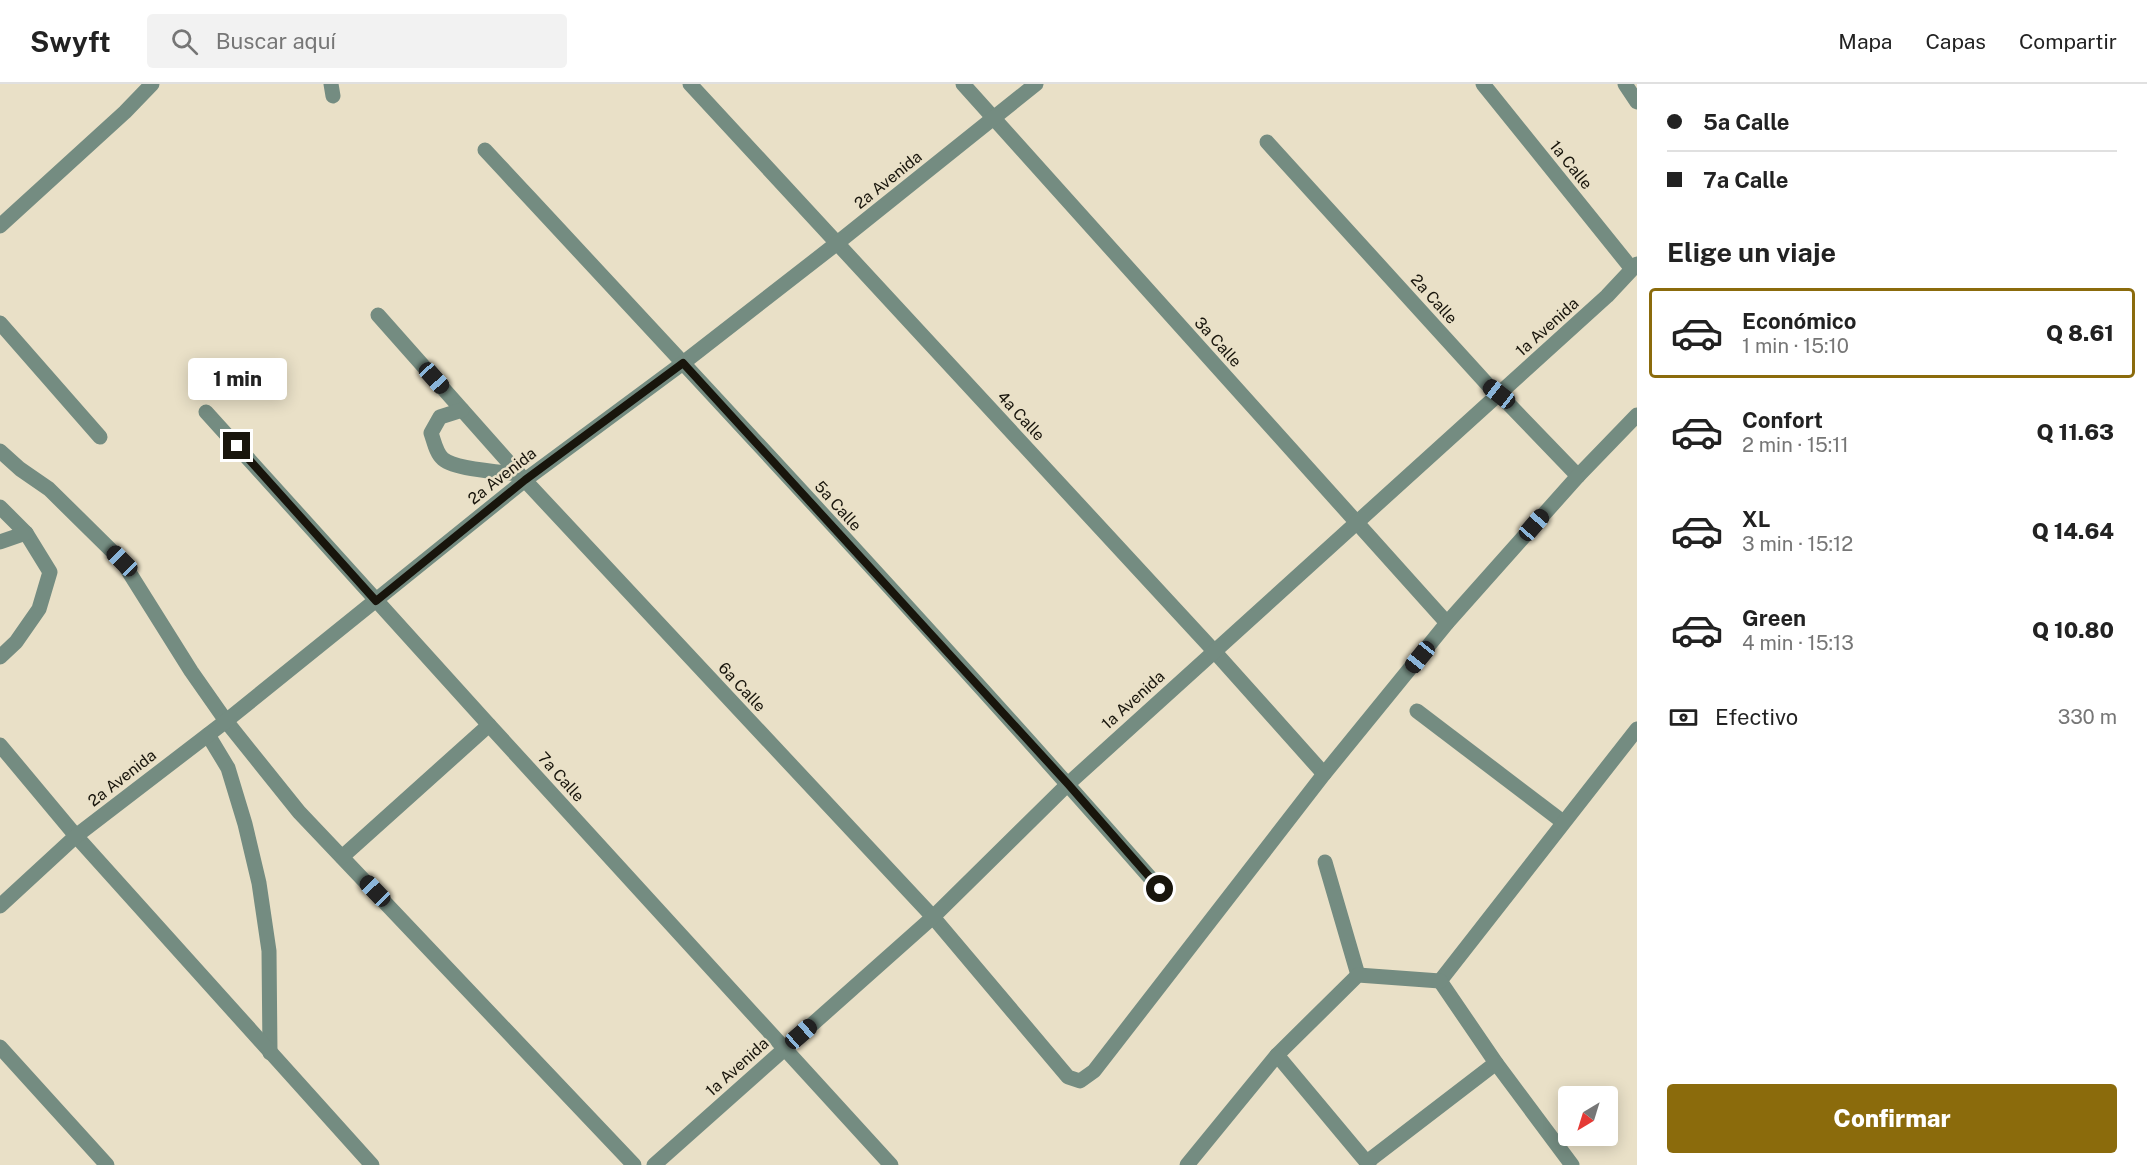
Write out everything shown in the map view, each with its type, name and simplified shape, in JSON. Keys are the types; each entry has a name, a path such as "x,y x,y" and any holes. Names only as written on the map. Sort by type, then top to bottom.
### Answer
{"street":[{"path":"0,226 125,112 152,84"},
{"name":"4a Calle","path":"690,84 1214,651 1324,774"},
{"name":"3a Calle","path":"963,84 1447,623"},
{"name":"2a Avenida","path":"0,906 76,836 226,721 376,601 522,477 683,363 1036,84"},
{"name":"1a Calle","path":"1483,84 1634,266"},
{"path":"1625,84 1637,102"},
{"name":"2a Calle","path":"1267,142 1488,386 1499,394 1578,476"},
{"name":"5a Calle","path":"485,150 1068,784 1160,889"},
{"name":"1a Avenida","path":"654,1165 933,917 1068,784 1607,296 1634,266"},
{"name":"6a Calle","path":"378,315 522,477 933,917 1068,1077 1080,1081 1094,1071 1324,774"},
{"path":"0,323 100,437"},
{"path":"462,410 440,417 431,433 436,450 444,460 472,469 522,477"},
{"name":"7a Calle","path":"206,412 891,1165"},
{"path":"1324,774 1447,623 1578,476 1637,415"},
{"path":"0,451 20,469 49,489 122,561 172,642 226,721 299,812 634,1165"},
{"path":"0,507 26,533 50,572 39,609 16,642 0,657"},
{"path":"0,542 26,533"},
{"path":"1417,711 1563,822"},
{"path":"342,857 489,725"},
{"path":"1440,981 1637,729"},
{"path":"208,735 228,768 246,824 259,883 269,951 270,1053"},
{"path":"0,745 76,836 372,1165"},
{"path":"1325,862 1358,975"},
{"path":"1187,1165 1277,1055 1358,975 1440,981"},
{"path":"1440,981 1496,1063 1572,1165"},
{"path":"0,1047 106,1165"},
{"path":"1277,1055 1368,1163 1496,1063"}],"route":[{"path":"237,446 376,601 525,480 683,363 1068,784 1160,889"}]}
